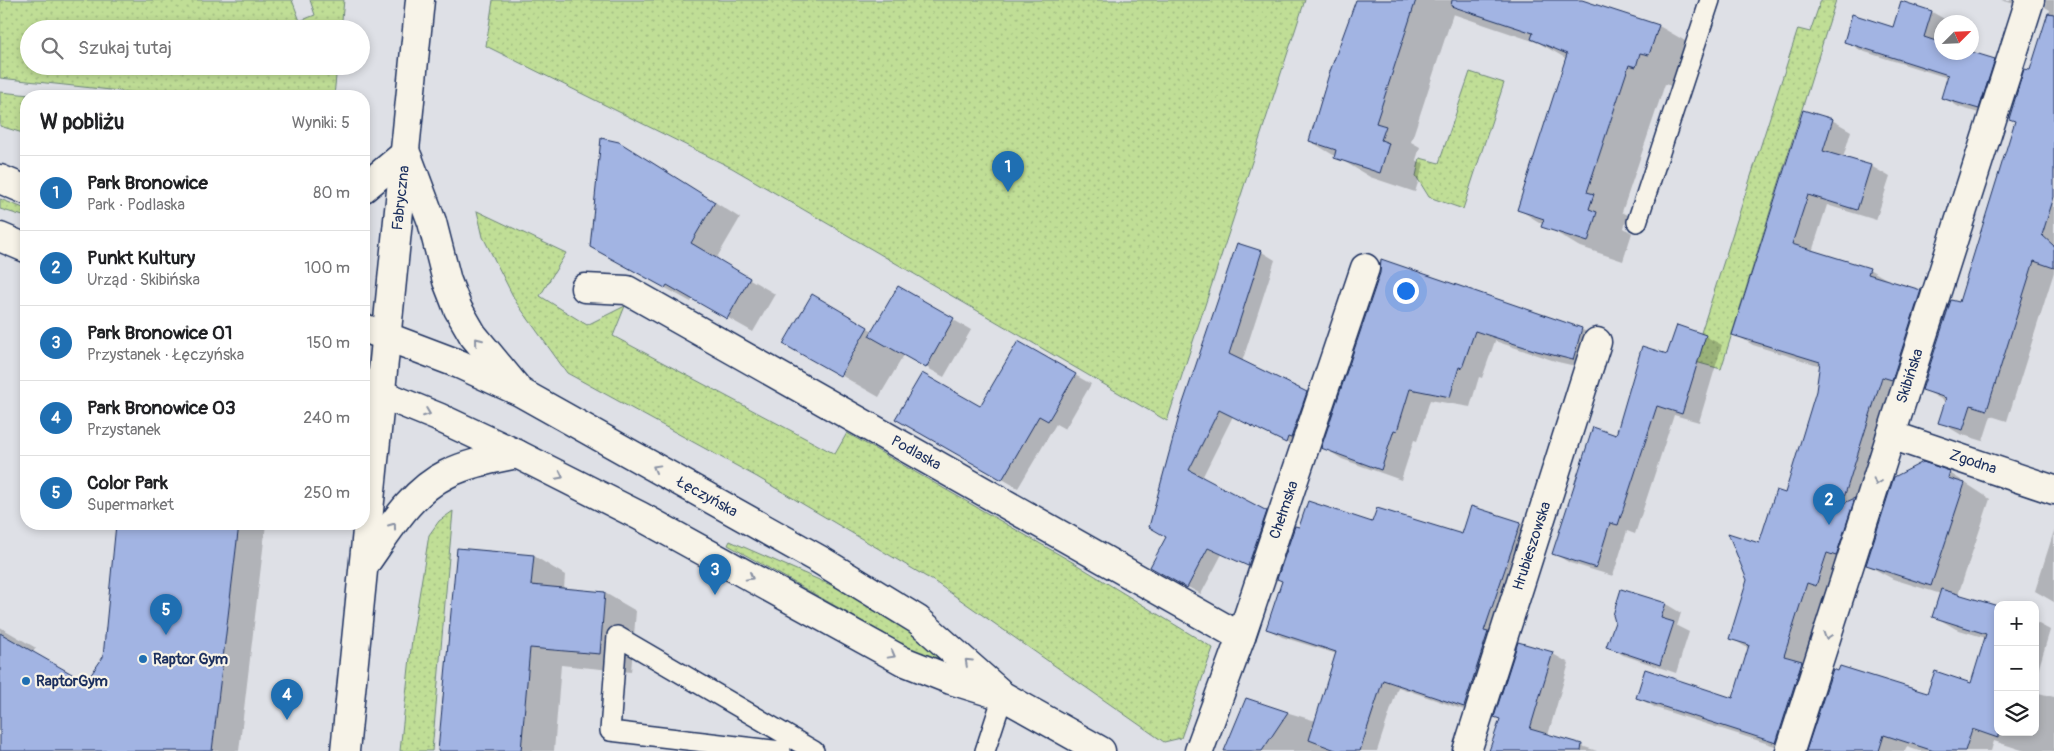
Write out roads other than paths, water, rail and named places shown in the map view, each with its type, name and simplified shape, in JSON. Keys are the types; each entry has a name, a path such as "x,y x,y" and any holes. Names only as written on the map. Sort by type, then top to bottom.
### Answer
{"street":[{"name":"Fabryczna","path":"370,434 375,333 406,153 420,0"},
{"name":"Skibińska","path":"1790,751 2030,0"},
{"path":"370,183 406,153 432,222 447,281 458,310 473,335 520,392"},
{"path":"0,179 20,187"},
{"path":"0,237 20,245"},
{"name":"Chełmska","path":"1199,751 1241,637 1365,268"},
{"name":"Podlaska","path":"585,288 626,290 1241,637"},
{"name":"Łęczyńska","path":"375,333 459,364 520,392 820,560 918,620 961,656 1003,696"},
{"name":"Hrubieszowska","path":"1467,751 1597,342"},
{"name":"Łęczyńska","path":"372,391 438,417 517,454 640,516 903,661 951,680 1003,696 1101,751"},
{"name":"Zgodna","path":"1892,435 2054,490"},
{"path":"364,565 406,508 424,489 445,475 461,468 517,454"},
{"name":"Fabryczna","path":"345,751 364,565 366,530"}],"lane":[{"path":"1637,222 1710,0"},
{"path":"781,751 610,731 617,636 814,751"},
{"path":"985,751 1003,696"}],"place":[{"name":"Park Bronowice","path":"1008,192"},
{"name":"Punkt Kultury","path":"1829,525"},
{"name":"Park Bronowice 01","path":"715,595"},
{"name":"Color Park","path":"166,635"},
{"name":"Raptor Gym","path":"143,659"},
{"name":"RaptorGym","path":"26,681"},
{"name":"Park Bronowice 03","path":"287,720"}]}
